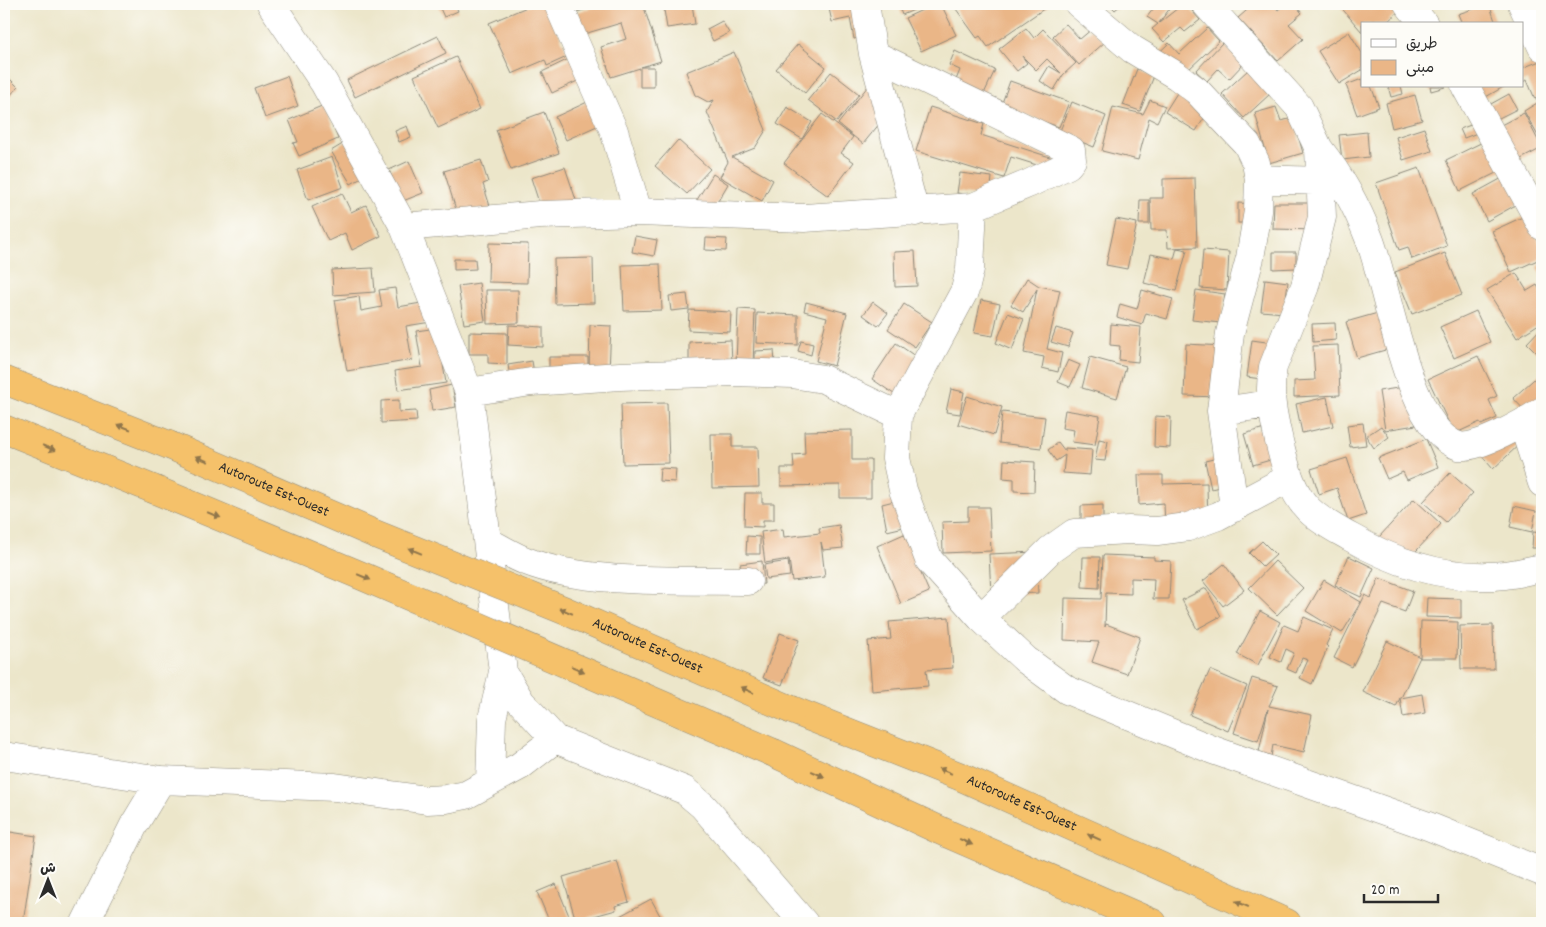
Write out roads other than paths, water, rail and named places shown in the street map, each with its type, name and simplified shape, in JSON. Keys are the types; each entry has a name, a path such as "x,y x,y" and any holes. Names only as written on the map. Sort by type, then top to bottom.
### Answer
{"highway":[{"name":"Autoroute Est-Ouest","path":"4,380 169,445 375,534 566,611 792,710 958,776 1287,923"},
{"path":"4,430 153,489 371,580 774,753 948,834 1153,923"}],"street":[{"path":"271,4 324,83 404,228 469,392 503,672 492,719 490,782"},
{"path":"558,4 614,131 638,212"},
{"path":"864,4 872,54 915,212"},
{"path":"1079,4 1132,49 1177,76 1197,91 1247,144 1256,163 1259,179 1256,220 1250,258 1230,334 1221,411 1234,508"},
{"path":"1206,4 1298,107 1319,149 1340,176 1370,239 1397,337 1422,409 1436,431 1460,446 1474,445 1533,418 1542,483"},
{"path":"1408,4 1422,22"},
{"path":"1522,4 1542,47"},
{"path":"404,228 540,215 638,212 804,218 973,207 1068,165 1072,160 1071,150 872,54"},
{"path":"1467,88 1542,226"},
{"path":"1319,149 1322,181 1322,217 1305,286 1273,367 1270,404 1289,478 1308,510 1329,525 1370,548 1412,566 1449,574 1505,575 1542,568"},
{"path":"1259,179 1322,181"},
{"path":"973,207 970,269 965,290 898,415 896,458 903,490 914,525 929,560 981,618 1026,660 1068,690 1212,750 1428,826 1542,872"},
{"path":"469,392 531,382 620,376 735,372 792,374 831,382 898,415"},
{"path":"1221,411 1270,404"},
{"path":"981,618 1050,550 1074,533 1129,530 1157,531 1188,528 1234,508 1289,478"},
{"path":"488,542 527,561 592,575 622,579 748,582"},
{"path":"503,672 521,702 556,739 684,790 703,806 804,923"},
{"path":"4,756 161,780 335,786 427,800 466,795 525,763 556,739"},
{"path":"85,923 134,825 161,780"}]}
